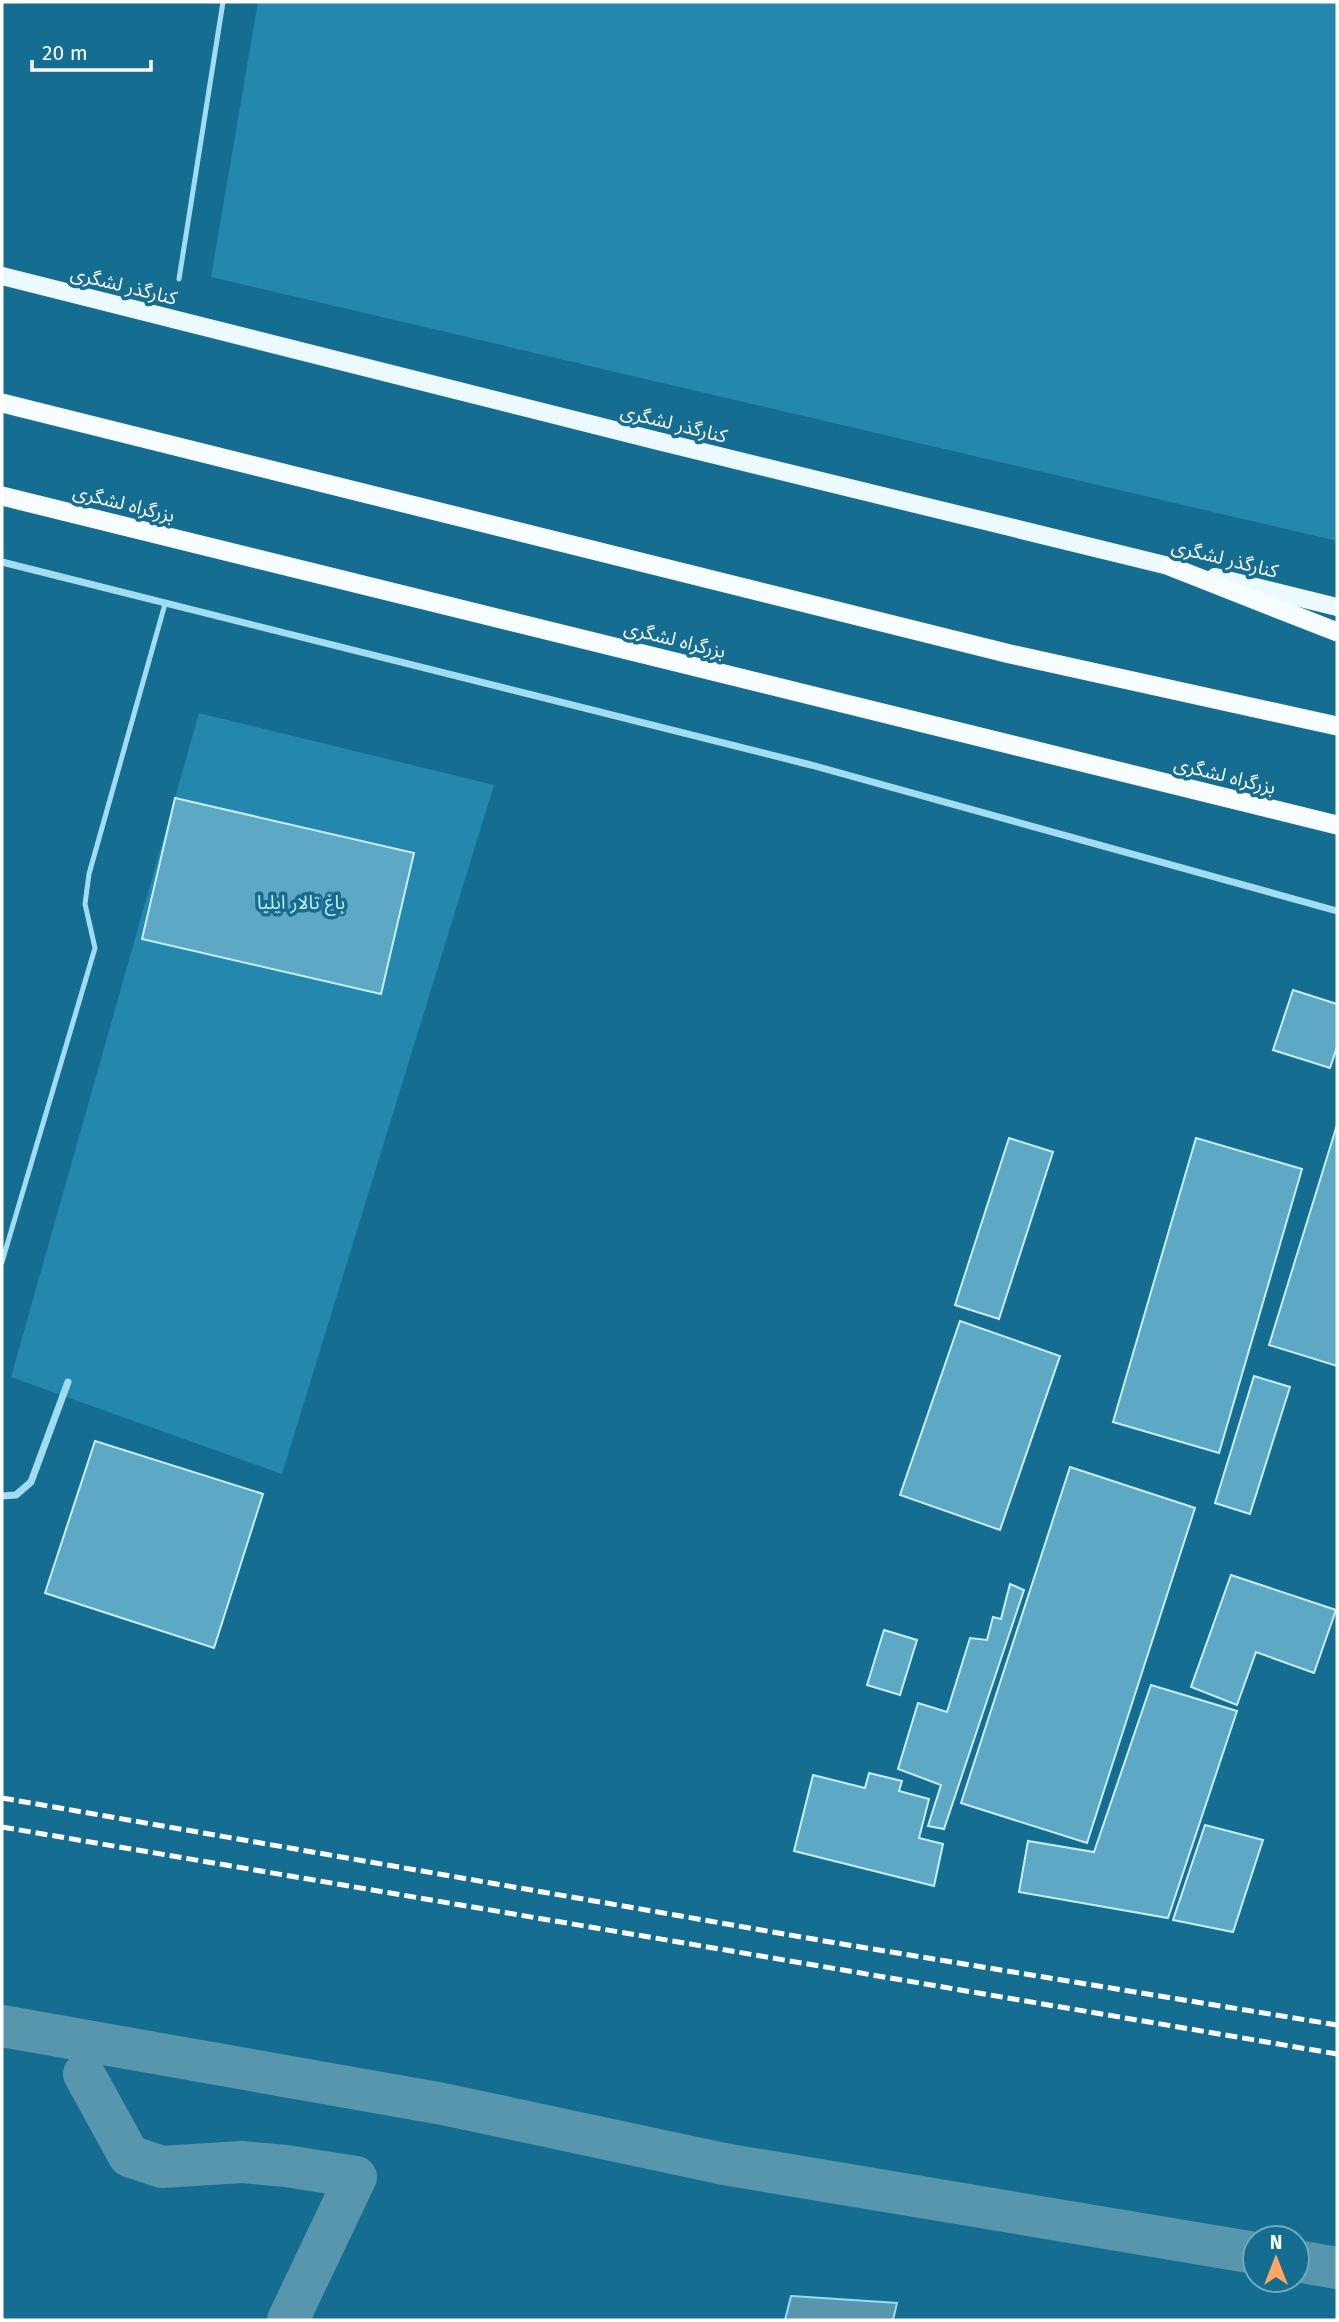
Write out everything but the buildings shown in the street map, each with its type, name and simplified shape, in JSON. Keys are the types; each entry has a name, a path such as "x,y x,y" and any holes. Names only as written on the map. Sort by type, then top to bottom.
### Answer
{"highway":[{"path":"2,403 1010,654 1337,726"},
{"name":"بزرگراه لشگری","path":"2,496 1337,825"},
{"path":"1169,566 1337,632"}],"main road":[{"name":"کنارگذر لشگری","path":"2,276 654,440 1337,607"}],"street":[{"path":"2,562 811,765 1337,911"},
{"path":"2,1496 16,1495 30,1482 68,1382"}],"lane":[{"path":"179,279 223,2"},
{"path":"2,1262 95,948 85,904 89,874 165,604"}],"green space":[{"path":"258,2 1337,2 1337,541 211,277"},
{"name":"باغ تالار ایلیا","path":"199,713 494,785 282,1474 11,1377"}],"shaded area":[{"path":"791,2296 897,2303 893,2320 785,2320"}],"waterway":[{"path":"2,2026 443,2104 724,2164 1241,2251"},
{"path":"84,2074 129,2156 162,2167 242,2162 356,2177 288,2320"},
{"path":"1311,2263 1337,2268"}],"railway":[{"path":"2,1798 836,1943 1337,2025"},
{"path":"2,1827 1337,2054"}]}
